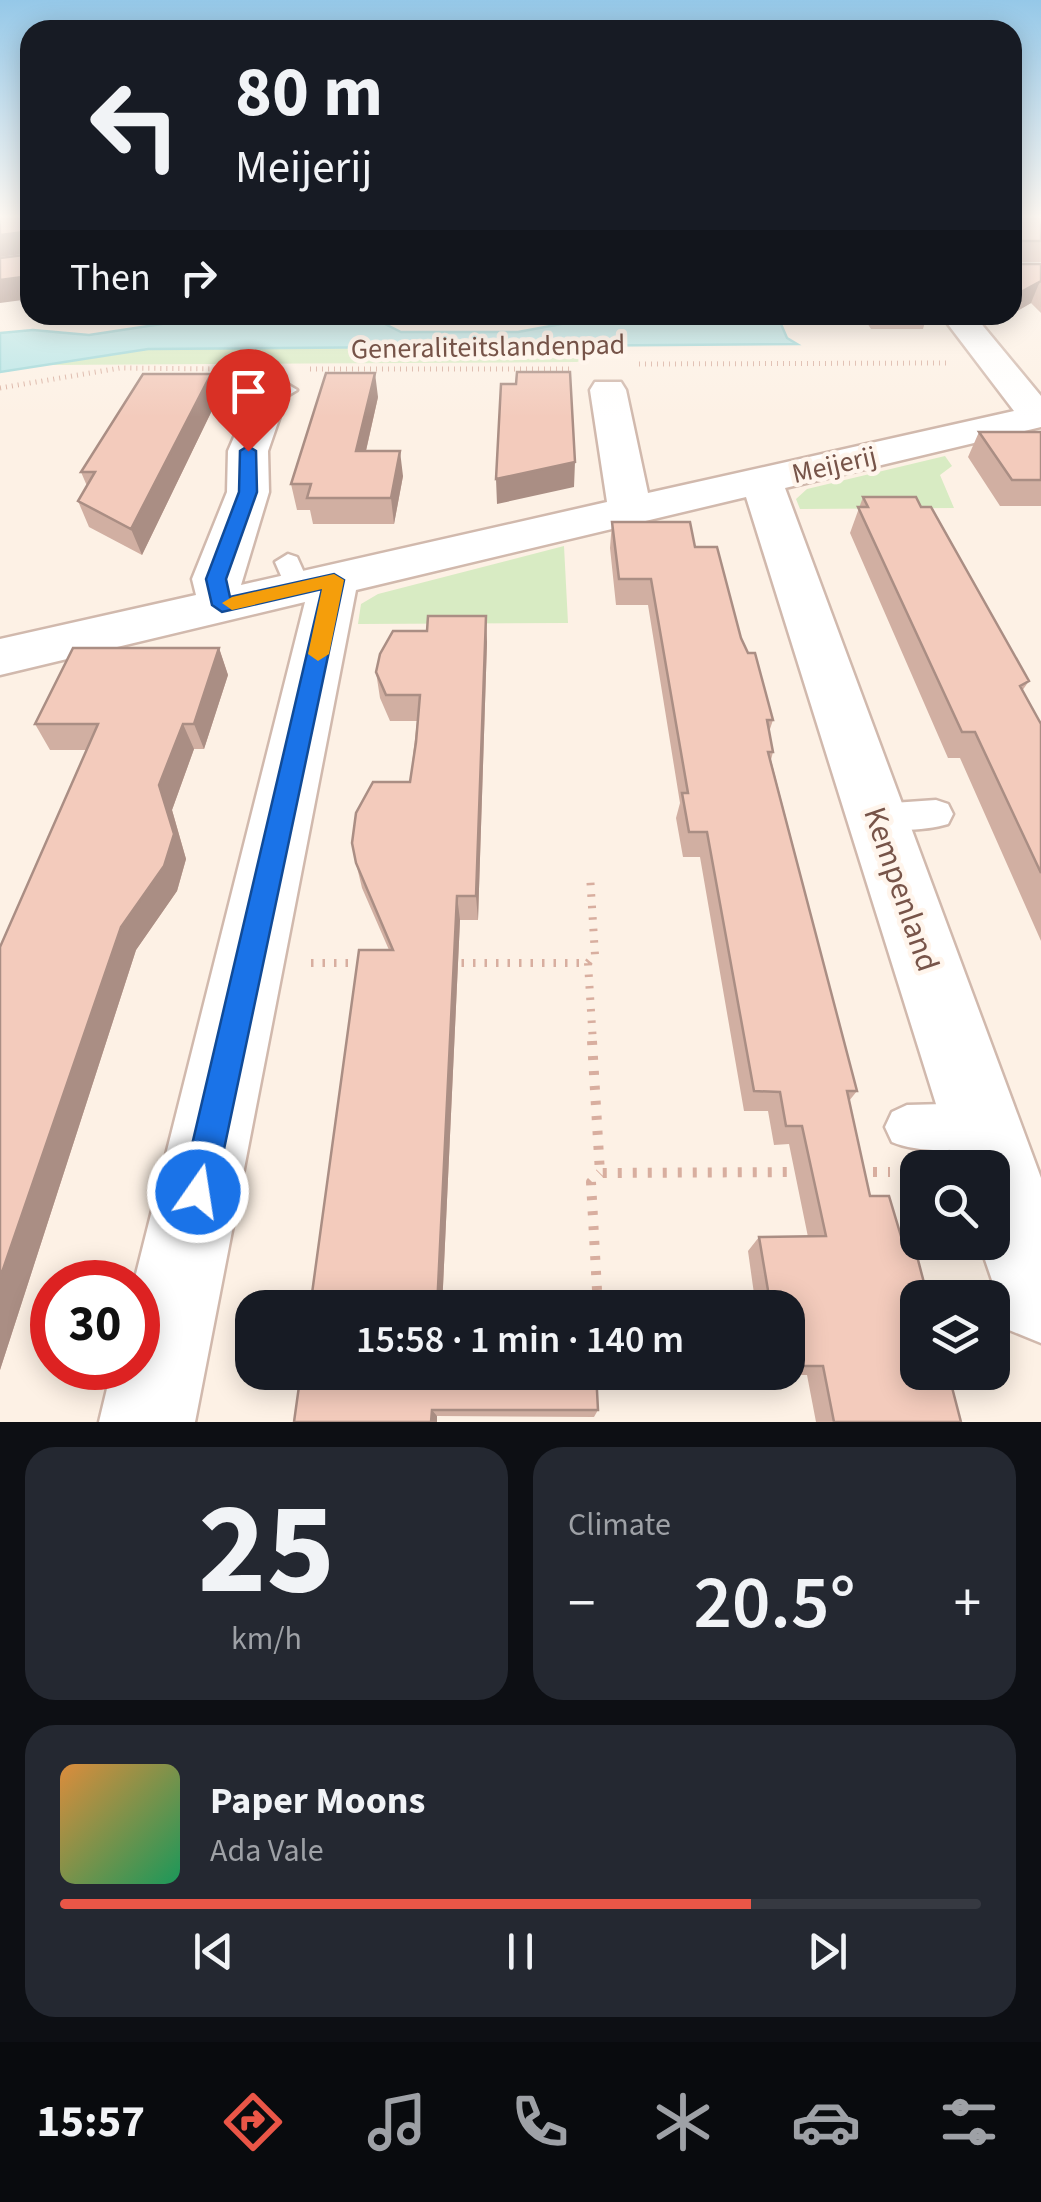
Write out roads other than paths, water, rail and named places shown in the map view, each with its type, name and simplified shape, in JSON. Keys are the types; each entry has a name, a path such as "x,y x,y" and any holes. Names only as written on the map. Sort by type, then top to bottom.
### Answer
{"street":[{"path":"965,325 1040,416"},
{"path":"605,374 630,512"},
{"path":"222,605 216,579 248,492 248,451 276,384"},
{"name":"Meijerij","path":"0,657 222,605 307,577 630,512 780,471 1040,416"},
{"name":"Kempenland","path":"780,471 906,814 982,1125 1041,1298"},
{"path":"147,1422 307,577"}],"lane":[{"path":"907,1127 982,1125"}],"water":[{"path":"155,325 387,325 401,332 518,332 556,325 781,325 787,338 797,344 148,349 0,372 0,333 33,330 89,335"}]}
